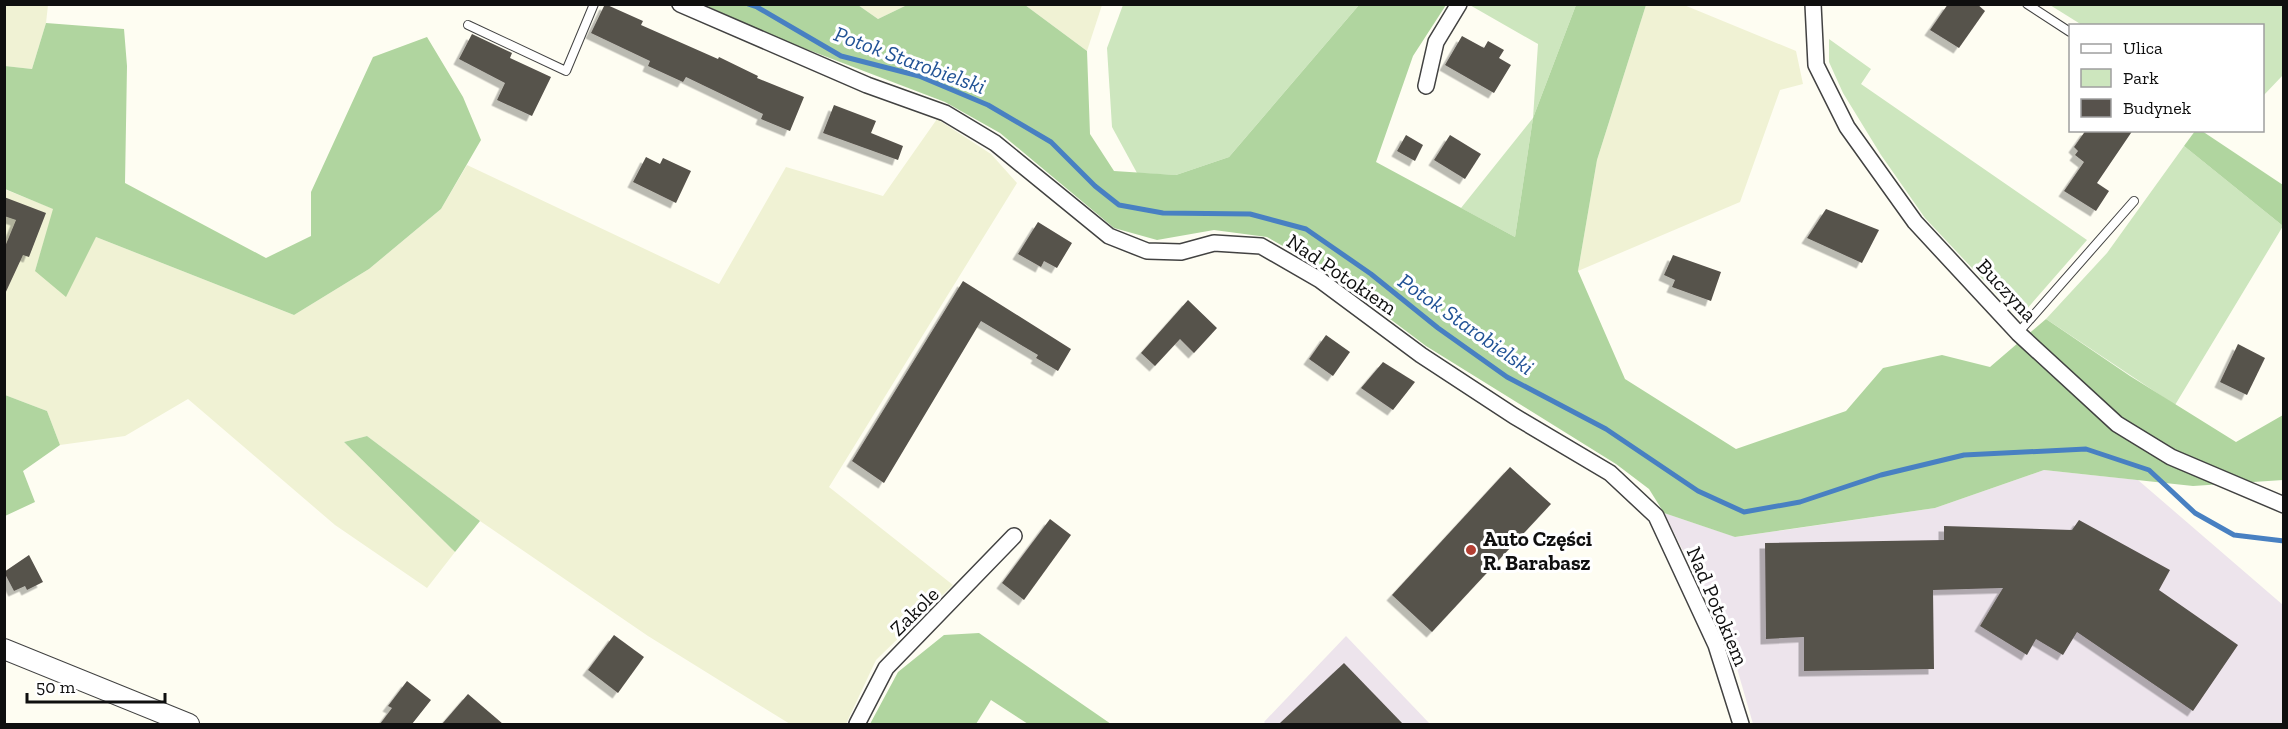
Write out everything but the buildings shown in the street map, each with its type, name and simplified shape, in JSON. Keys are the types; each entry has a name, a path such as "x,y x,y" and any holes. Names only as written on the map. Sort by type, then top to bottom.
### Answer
{"street":[{"name":"Nad Potokiem","path":"680,4 867,85 945,113 995,143 1109,236 1146,251 1181,252 1214,243 1261,246 1320,280 1430,361 1610,473 1656,516 1716,645 1741,724"},
{"path":"1426,86 1436,42 1459,4"},
{"name":"Buczyna","path":"1813,4 1816,65 1847,127 1915,222 2018,333 2117,424 2171,457 2283,506"},
{"name":"Zakole","path":"857,724 886,668 1014,536"},
{"path":"4,649 189,724"}],"lane":[{"path":"468,25 566,72 594,4"},
{"path":"2026,4 2069,31"},
{"path":"2018,333 2134,201"}],"shaded area":[{"path":"2044,470 2138,480 2283,605 2283,724 1753,724 1730,644 1664,513 1736,537 1935,508"},
{"path":"1346,636 1430,724 1266,724 1264,722"}],"green space":[{"path":"1468,4 1576,5 1533,118 1538,44"},
{"path":"4,5 48,5 46,23 32,69 5,66"},
{"path":"705,5 858,5 878,19 907,5 1025,5 1087,51 1090,134 1114,171 1176,175 1229,157 1359,5 1446,5 1413,56 1376,162 1515,237 1533,118 1576,5 1646,5 1597,160 1578,271 1625,379 1736,449 1846,411 1883,368 1942,355 1990,367 2046,319 2130,376 2236,442 2283,415 2283,480 2193,486 2044,470 1935,508 1735,537 1664,513 1649,489 1616,464 1426,346 1325,270 1267,237 1214,230 1157,240 1114,228 1000,133 945,102 772,36"},
{"path":"858,5 907,5 878,19"},
{"path":"1025,5 1102,5 1087,51"},
{"path":"1123,5 1359,5 1229,157 1176,175 1137,173 1112,127 1107,48"},
{"path":"1646,5 1684,5 1796,51 1803,84 1780,90 1740,202 1578,271 1597,160"},
{"path":"2050,5 2283,5 2283,75 2264,95 2264,24 2080,24"},
{"path":"46,23 124,29 127,66 125,183 266,258 311,236 311,192 373,57 427,37 463,97 481,140 441,209 369,269 294,315 96,237 66,297 35,271 53,209 5,189 5,66 32,69"},
{"path":"1829,39 1871,69 1861,84 2087,240 2019,318 1925,218 1881,155 1843,93 1829,62"},
{"path":"1533,118 1515,237 1461,208"},
{"path":"937,119 991,154 1017,183 829,487 953,585 876,660 846,724 790,724 648,636 480,521 367,436 344,442 455,552 427,588 335,525 188,399 125,436 60,445 47,411 5,395 4,189 54,209 35,271 96,237 294,315 369,269 441,209 467,165 719,284 786,167 883,196"},
{"path":"2194,132 2204,132 2283,185 2283,226 2184,146"},
{"path":"2184,146 2283,226 2175,405 2046,319 2107,253"},
{"path":"5,395 47,411 60,445 23,471 35,502 5,516"},
{"path":"367,436 480,521 455,552 344,442"},
{"path":"979,633 1111,724 1028,724 991,700 976,724 870,724 898,672 944,635"}],"waterway":[{"name":"Potok Starobielski","path":"748,4 841,56 919,76 988,105 1051,142 1095,186 1119,205 1163,213 1250,214 1306,229 1371,274 1438,328 1507,377 1606,429 1698,491 1744,512 1800,502 1881,475 1964,455 2086,449 2149,470 2195,513 2234,535 2284,541"}],"place":[{"name":"Auto Części R. Barabasz","path":"1471,550"}]}
